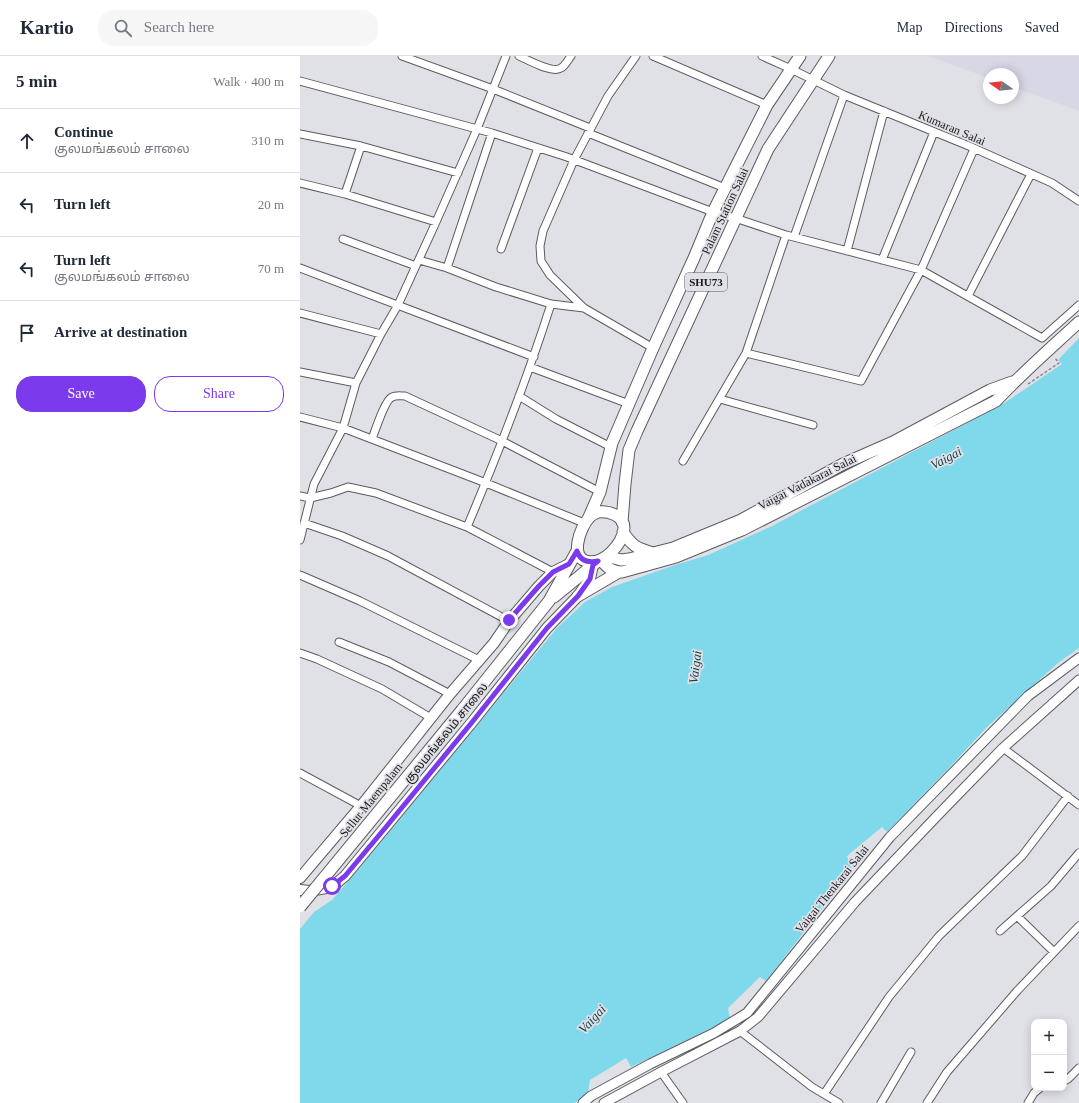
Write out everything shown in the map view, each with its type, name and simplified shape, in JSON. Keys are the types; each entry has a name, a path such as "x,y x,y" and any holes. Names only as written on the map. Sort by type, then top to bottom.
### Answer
{"main road":[{"name":"Palam Station Salai","path":"587,520 600,492 612,443 713,212 768,105 800,56"},
{"name":"Palam Station Salai","path":"623,527 625,484 629,450 640,424 768,149 829,56"},
{"name":"Vaigai Vadakarai Salai","path":"578,596 619,572 676,557 742,530 996,401 1014,381 1050,350 1079,322"},
{"name":"Vaigai Vadakarai Salai","path":"600,561 629,559 673,548 741,520 843,464 893,442 990,390 1014,381"},
{"path":"587,520 598,512 608,512 616,516 629,541 634,545 654,553"},
{"name":"SHU73","path":"549,601 577,551 579,540 587,520"},
{"name":"SHU73","path":"549,601 600,561 616,546 623,527"},
{"path":"577,551 580,557 585,561 600,561 614,572 619,572"},
{"name":"குலமங்கலம் சாலை","path":"300,890 309,891 332,886 345,876 473,721 547,628 578,596 600,561"},
{"name":"குலமங்கலம் சாலை","path":"300,878 361,806 450,694 494,642 509,620 553,572 569,564"},
{"name":"Sellur Maempalam","path":"300,907 462,710 549,601"}],"street":[{"path":"402,56 493,89 725,188"},
{"path":"300,540 314,484 343,428 356,383 381,334 398,305 458,173 506,56"},
{"path":"519,56 553,70 563,67 571,56"},
{"path":"636,56 608,96 574,160 543,231 540,246 541,261 550,275 584,308 653,348"},
{"path":"653,56 768,105"},
{"name":"Kumaran Salai","path":"762,56 844,95 1052,183 1079,201"},
{"path":"300,81 492,133 574,160 713,212 794,238 921,270 1042,338 1079,305"},
{"path":"794,238 844,95"},
{"path":"847,251 884,111"},
{"path":"882,260 934,132"},
{"path":"447,268 492,133"},
{"path":"300,134 361,146 458,173"},
{"path":"345,194 361,146"},
{"path":"501,249 538,148"},
{"path":"746,353 861,381 921,270 974,149"},
{"path":"968,296 1032,174"},
{"path":"300,184 345,194 436,222"},
{"path":"684,461 746,353 786,235"},
{"path":"343,239 417,263 447,268 496,287 551,304 584,308"},
{"path":"300,268 534,357"},
{"path":"467,527 486,483 534,357 551,304"},
{"path":"300,313 381,334"},
{"path":"530,367 629,404"},
{"path":"300,372 356,383"},
{"path":"372,439 387,402 391,397 405,396 502,440 600,492"},
{"path":"519,396 556,419 612,447"},
{"path":"720,399 813,425"},
{"path":"300,417 343,428 587,520"},
{"path":"300,496 310,498 331,494 348,487 376,493 467,527 553,572"},
{"path":"304,523 342,536 388,556 509,620"},
{"path":"300,575 360,601 478,660"},
{"path":"339,642 390,662 450,694"},
{"path":"300,652 382,689 431,718"},
{"name":"Vaigai Thenkarai Salai","path":"583,1103 591,1096 714,1032 747,1013 890,837 1028,696 1079,658"},
{"name":"Vaigai Thenkarai Salai","path":"604,1103 740,1031 758,1017 855,902 1003,748 1079,680"},
{"path":"1003,748 1079,804"},
{"path":"300,774 361,806"},
{"path":"824,1094 894,991 939,936 1022,856 1068,796"},
{"path":"1000,931 1051,886 1079,853"},
{"path":"1017,916 1054,952"},
{"path":"926,1103 946,1072 1016,991 1079,926"},
{"path":"740,1031 812,1087 839,1103"},
{"path":"881,1103 911,1052"},
{"path":"1067,1080 1079,1068"},
{"path":"661,1072 683,1103"},
{"path":"1028,1103 1036,1091"}],"shaded area":[{"path":"928,56 1079,56 1079,111 1019,89 1019,68 983,68 983,76"}],"water":[{"name":"Vaigai","path":"1079,338 1079,648 1058,663 987,727 887,832 882,827 847,856 852,870 766,981 760,977 728,1008 730,1019 631,1067 626,1058 590,1080 588,1093 575,1103 300,1103 300,929 314,912 332,900 351,878 557,628 585,602 612,587 708,555 772,526 1003,404 1062,364 1058,360"}],"route":[{"path":"332,886 345,876 473,721 547,628 578,596 590,579 593,565 598,561 585,561 578,555 577,551 569,564 553,572 509,620"}]}
